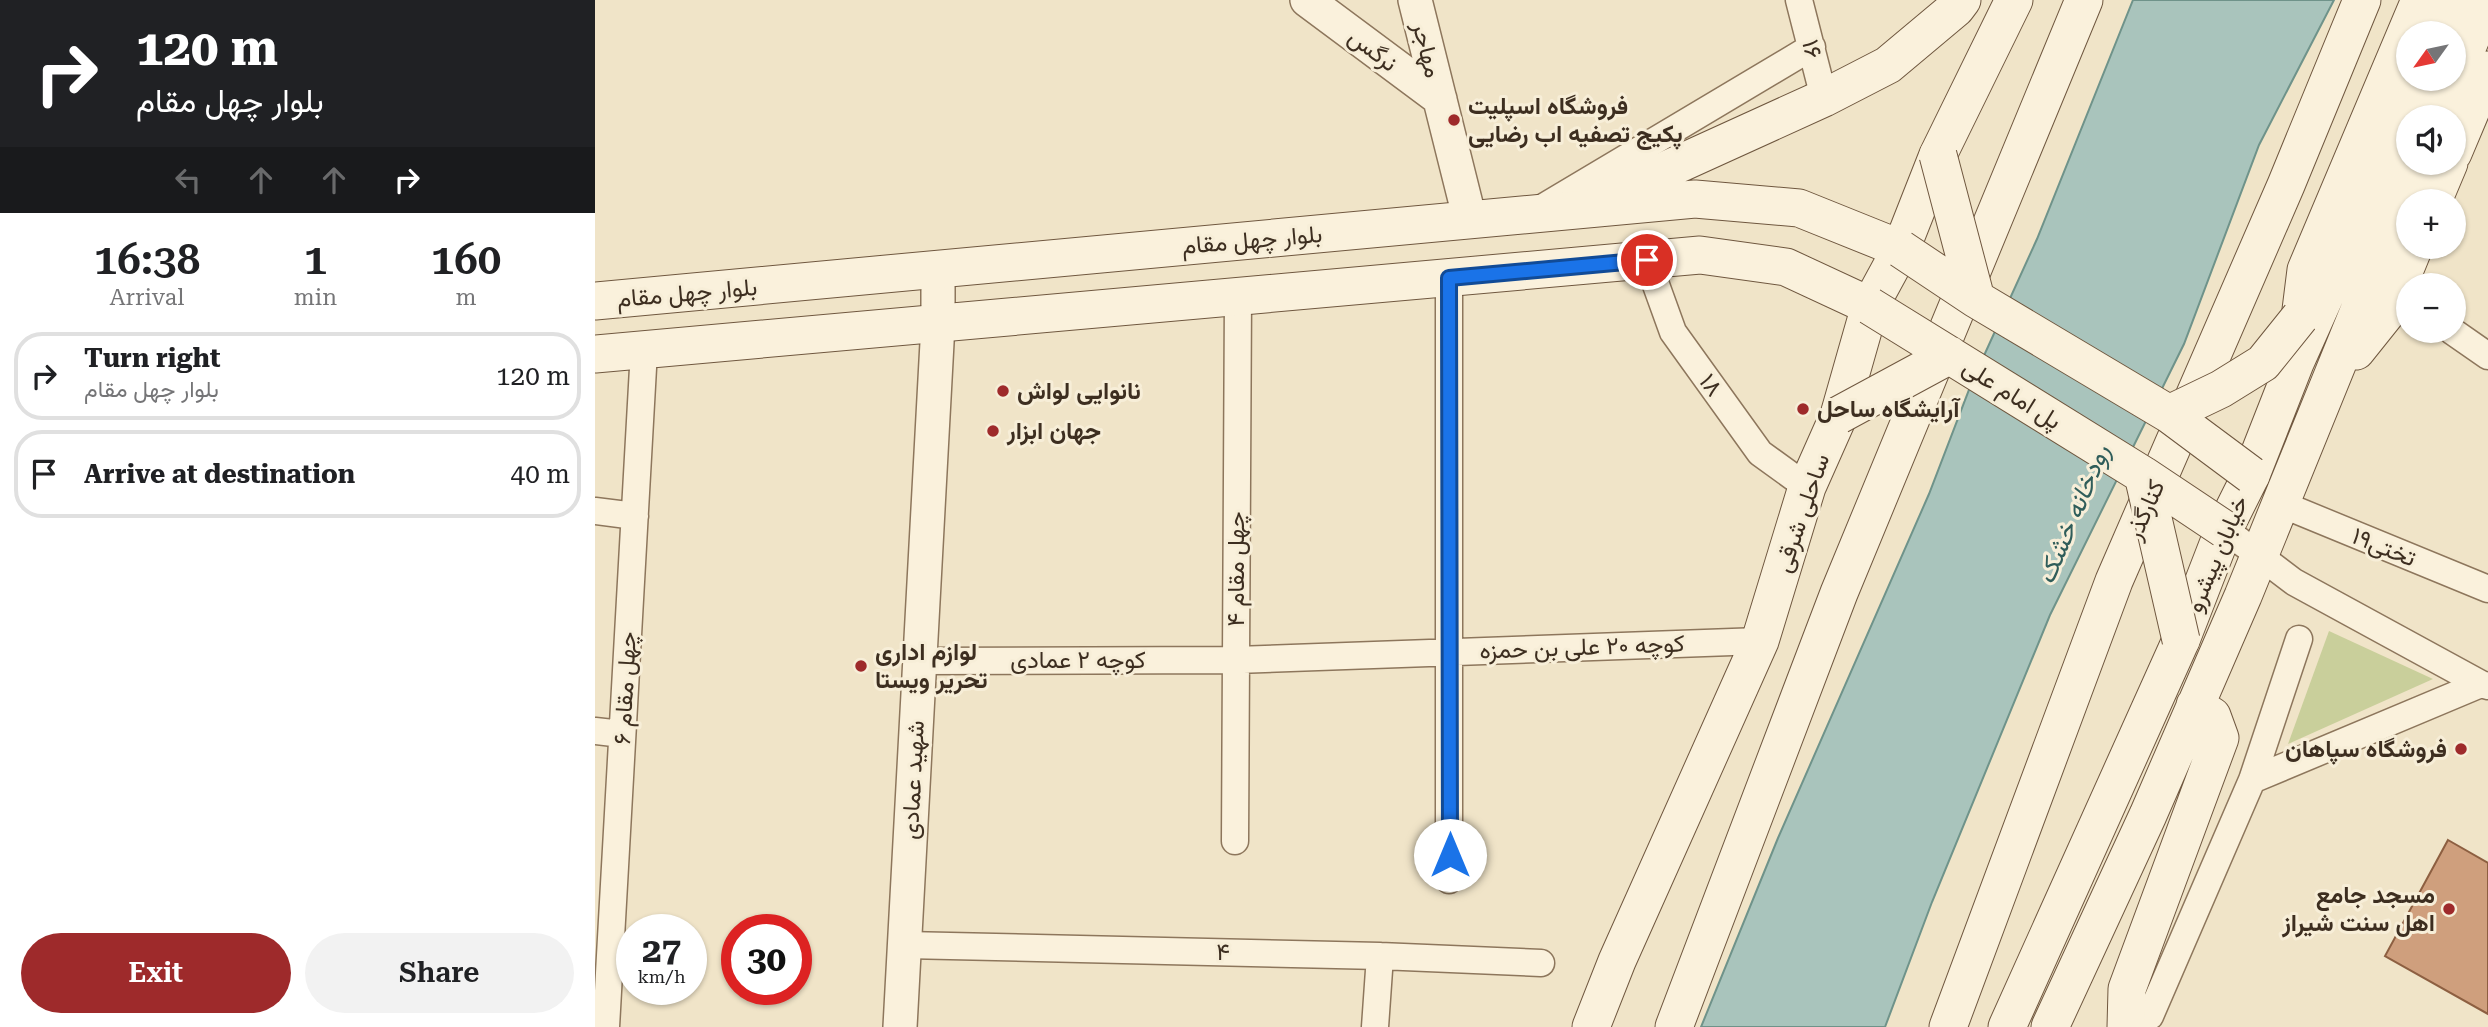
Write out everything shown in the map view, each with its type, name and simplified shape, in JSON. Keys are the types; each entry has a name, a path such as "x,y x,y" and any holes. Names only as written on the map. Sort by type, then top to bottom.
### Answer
{"main road":[{"path":"1576,210 1824,98 1888,65 1962,0"},
{"name":"ساحلی شرقی","path":"1591,1027 1622,948 1761,641 1807,487 1839,415 1870,306 1901,249 1938,155 2014,0"},
{"path":"1674,1027 1839,593 2084,0"},
{"name":"کنارگذر","path":"1948,1027 2114,581 2286,186 2362,0"},
{"path":"2295,363 2306,270 2420,0"},
{"path":"2447,21 2456,0"},
{"path":"2443,105 2487,0"},
{"path":"2466,122 2488,69"},
{"name":"خیابان پیشرو","path":"2007,1027 2181,640 2224,529 2251,475 2295,363 2417,91"},
{"path":"1938,155 1976,299"},
{"name":"خیابان پیشرو","path":"2057,1011 2148,815 2259,557 2414,175"},
{"name":"بلوار چهل مقام","path":"595,301 1695,199 1799,208 1901,249"},
{"path":"1901,249 1976,299 2169,414 2251,475 2281,504"},
{"path":"595,354 1700,255 1786,267 1870,306"},
{"path":"2331,382 2388,311 2409,259"},
{"name":"پل امام علی","path":"1870,306 2143,475 2224,529"},
{"path":"2169,414 2221,389 2263,363 2300,317"},
{"path":"1839,415 1950,355"},
{"path":"2143,475 2181,640"},
{"path":"2138,1022 2127,989 2220,738 2212,716 2195,705"}],"street":[{"name":"نرگس","path":"1307,0 1440,99"},
{"name":"مهاجر","path":"1415,0 1470,220"},
{"name":"۱۶","path":"1799,0 1824,98"},
{"path":"1530,214 1812,47"},
{"name":"۱۸","path":"1647,260 1674,332 1760,453 1807,487"},
{"name":"شهید عمادی","path":"900,1027 938,324 937,269"},
{"path":"1449,278 1450,880"},
{"name":"چهل مقام ۴","path":"1235,841 1238,296"},
{"path":"2466,341 2488,356"},
{"name":"چهل مقام ۶","path":"606,1027 602,960 622,734 644,350"},
{"name":"تختی۱۹","path":"2281,504 2485,582"},
{"path":"595,511 635,516"},
{"path":"2224,529 2294,582 2484,685"},
{"path":"2138,1022 2252,780 2299,639"},
{"name":"کوچه ۲۰ علی بن حمزه","path":"1236,660 1761,641"},
{"name":"کوچه ۲ عمادی","path":"919,661 1236,660"},
{"path":"2252,780 2484,685"},
{"path":"595,731 622,734"},
{"name":"۴","path":"905,945 1380,956 1541,963"},
{"path":"1375,1027 1380,956"}],"green space":[{"path":"2329,631 2433,679 2288,744"}],"water":[{"name":"رودخانه خشک","path":"2133,0 2334,0 2259,145 2184,344 2050,615 1932,902 1885,1027 1701,1027 1778,838 1929,494 1972,382 2037,239"}],"building":[{"name":"مسجد جامع اهل سنت شیراز","path":"2448,840 2488,863 2488,1014 2385,956"}],"place":[{"name":"فروشگاه اسپلیت پکیج تصفیه اب رضایی","path":"1454,120"},
{"name":"نانوایی لواش","path":"1003,391"},
{"name":"آرایشگاه ساحل","path":"1803,409"},
{"name":"جهان ابزار","path":"993,431"},
{"name":"لوازم اداری تحریر ویستا","path":"861,666"},
{"name":"فروشگاه سپاهان","path":"2461,749"},
{"name":"مسجد جامع اهل سنت شیراز","path":"2449,909"}],"route":[{"path":"1450,855 1449,278 1647,260"}]}
